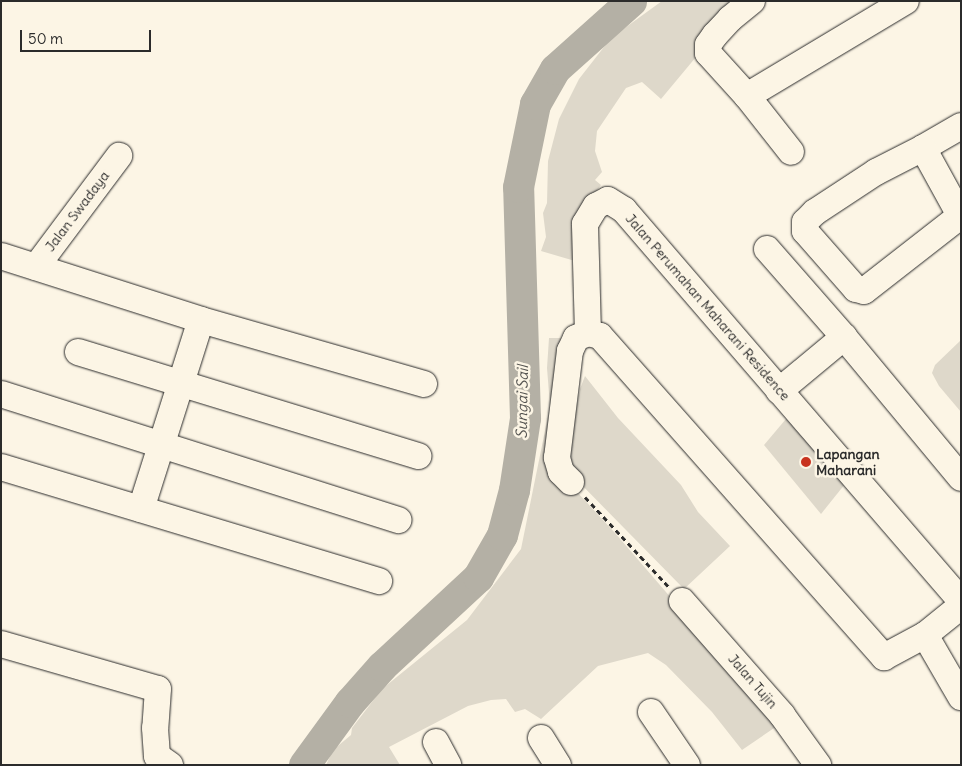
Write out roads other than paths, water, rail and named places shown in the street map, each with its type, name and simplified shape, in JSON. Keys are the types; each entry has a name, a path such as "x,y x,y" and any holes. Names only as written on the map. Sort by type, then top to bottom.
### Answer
{"street":[{"path":"752,1 730,18 708,45 708,53 748,96 791,152"},
{"path":"748,96 906,1"},
{"path":"922,148 961,217 864,291 856,289 805,231 805,222 815,212 876,172 961,126"},
{"name":"Jalan Swadaya","path":"36,267 119,156"},
{"name":"Jalan Perumahan Maharani Residence","path":"588,332 586,224 596,206 608,200 624,210 961,601"},
{"path":"767,249 844,337 961,478"},
{"path":"1,256 201,320 424,384"},
{"path":"141,508 201,320"},
{"path":"571,482 561,472 557,458 570,351 576,338 588,332 600,336 884,657 925,635 961,606"},
{"path":"779,390 844,337"},
{"path":"78,352 418,456"},
{"path":"1,394 398,520"},
{"path":"1,467 379,581"},
{"name":"Jalan Tujin","path":"682,601 782,715 818,765"},
{"path":"925,635 961,697"},
{"path":"1,644 158,690 155,728 157,756 170,765"},
{"path":"651,712 687,765"},
{"path":"541,738 558,765"}],"waterway":[{"name":"Sungai Sail","path":"304,765 350,702 382,666 478,577 502,535 514,490 525,418 518,187 535,104 555,69 631,1"}],"place":[{"name":"Lapangan Maharani","path":"806,462"}]}
